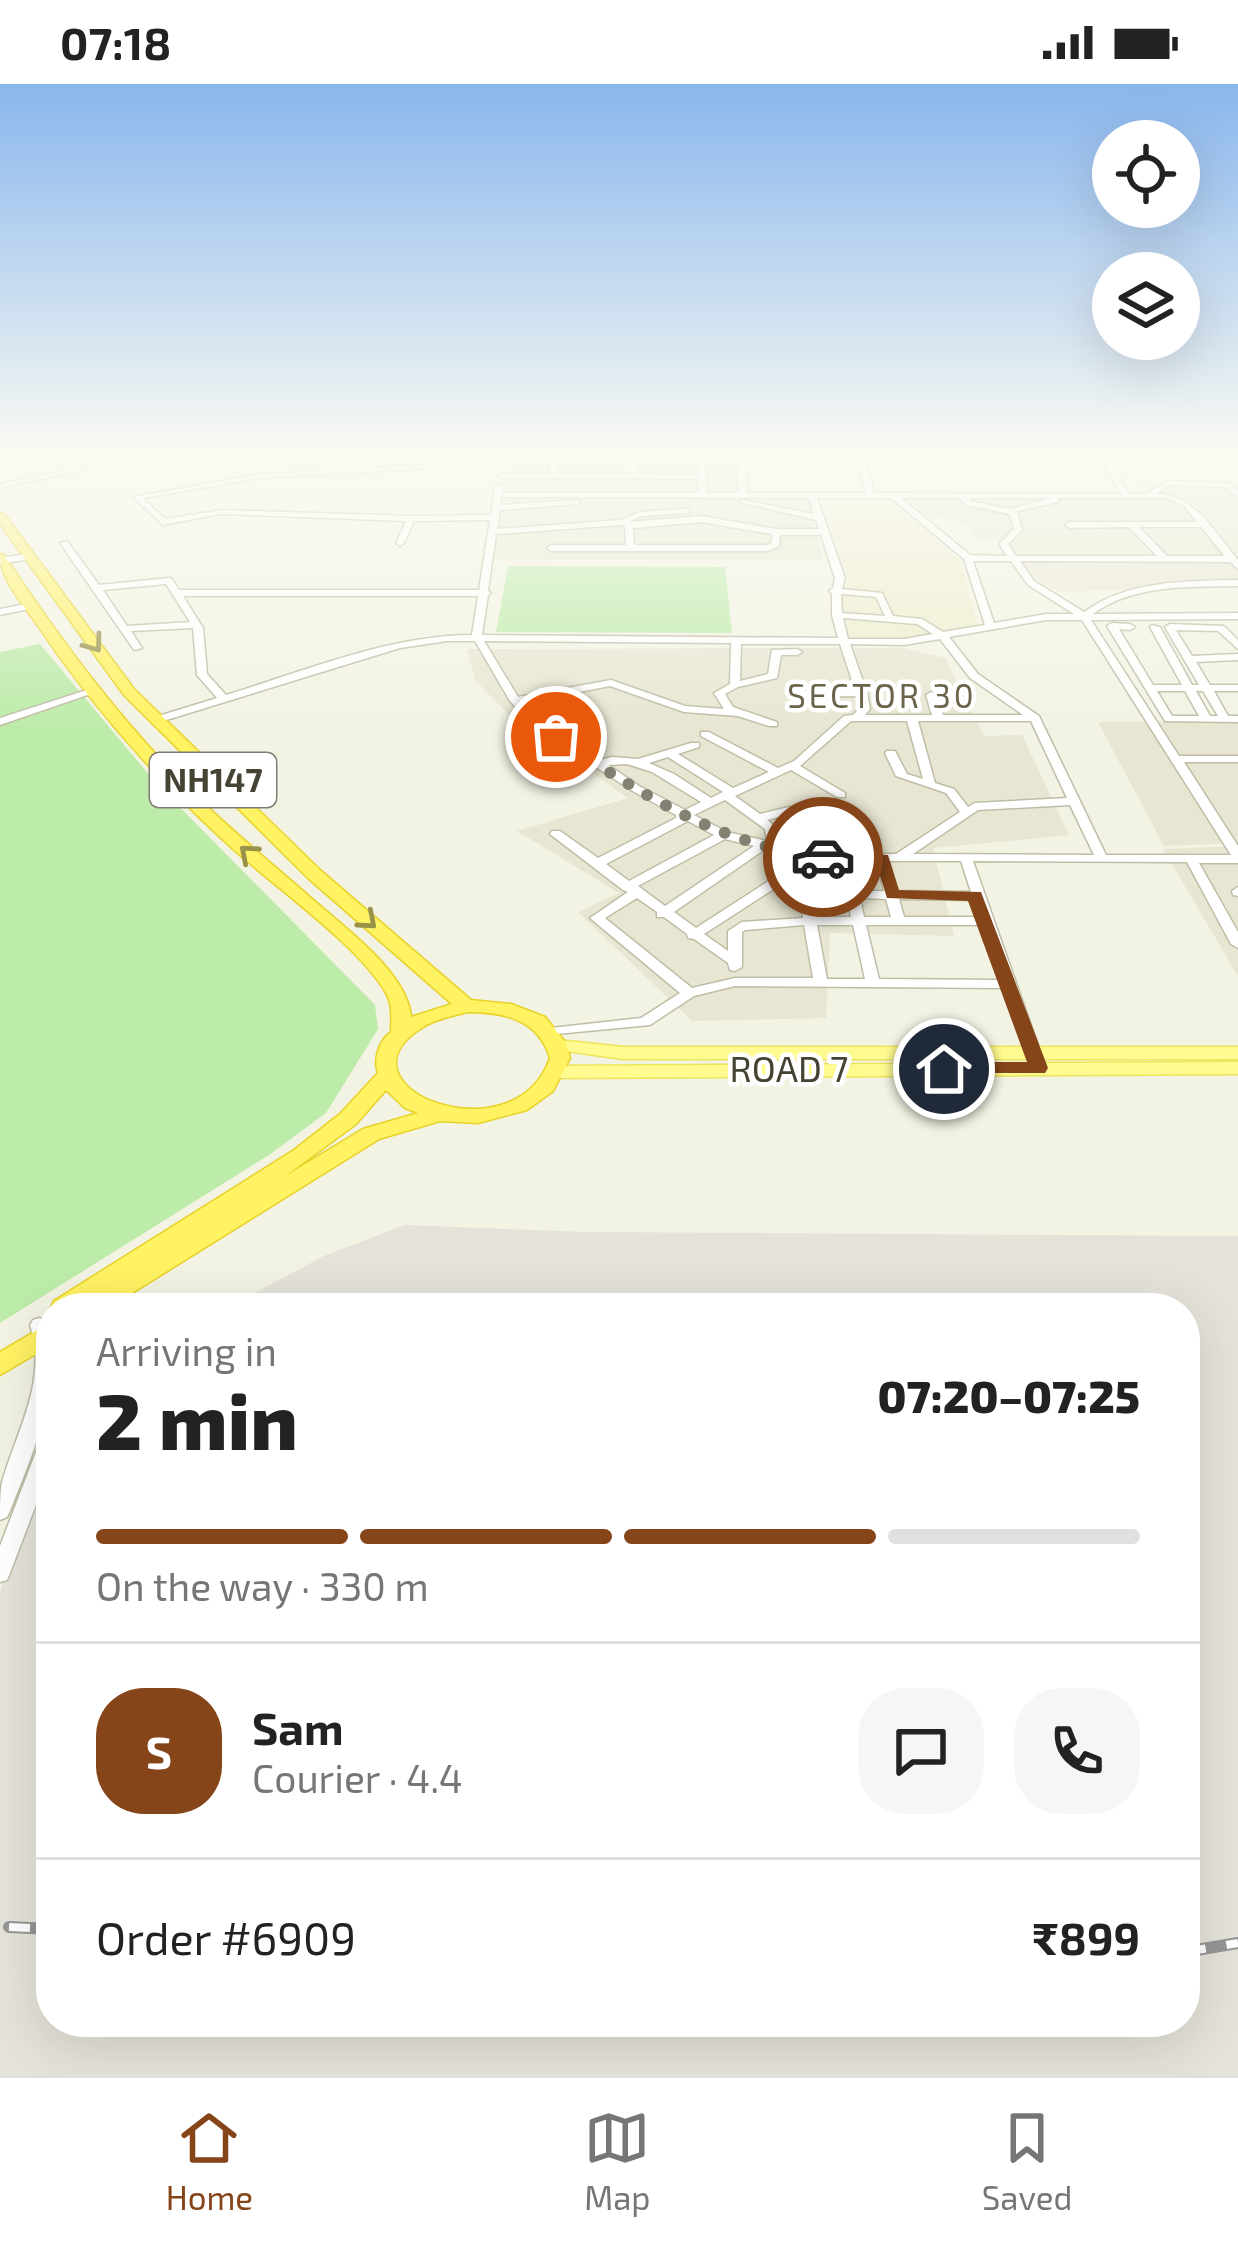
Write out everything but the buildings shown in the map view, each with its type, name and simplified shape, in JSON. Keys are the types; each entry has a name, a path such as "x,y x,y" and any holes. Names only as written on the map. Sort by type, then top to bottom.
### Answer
{"highway":[{"name":"NH147","path":"19,545 129,692 156,720 314,874 466,1006"},
{"name":"NH147","path":"1,560 94,691 218,826 346,938 382,977 401,1004 401,1031"},
{"path":"113,1293 370,1133 440,1114 483,1115 531,1099 556,1072 554,1039 517,1011 466,1006 425,1016 401,1031 385,1056 386,1077 407,1102 440,1114"},
{"path":"87,1293 302,1155 348,1119 386,1077"},
{"path":"0,1348 36,1332"},
{"path":"0,1365 36,1335"}],"main road":[{"name":"ROAD 7","path":"554,1039 623,1053 1238,1067"},
{"name":"ROAD 7","path":"556,1072 1238,1053"}],"street":[{"path":"65,545 137,648"},
{"path":"490,545 477,638 515,700 533,720 595,764 723,836 801,860 1238,857 1084,616 1031,583 1005,545"},
{"path":"551,548 774,545"},
{"path":"828,545 840,578 834,591 837,616 865,709 858,716"},
{"path":"952,545 968,558 990,626"},
{"path":"1093,545 1106,560"},
{"path":"1151,545 1165,559"},
{"path":"1,560 27,557"},
{"path":"968,558 1235,562"},
{"path":"97,588 160,579 180,593 196,625 202,675 224,699"},
{"path":"1084,616 1101,603 1167,586 1238,583"},
{"path":"834,591 879,595 889,615"},
{"path":"180,593 486,593"},
{"path":"0,612 31,606"},
{"path":"837,616 889,615 919,621 944,637 974,676 1035,718 1102,860"},
{"path":"156,720 399,645 477,638 846,642 944,637 990,626 1084,616 1221,628 1238,646"},
{"path":"1224,722 1169,719 1112,626 1238,616"},
{"path":"122,629 196,625"},
{"path":"1162,625 1172,659 1188,688 1224,722"},
{"path":"1162,625 1189,659 1224,722"},
{"path":"735,685 736,641"},
{"path":"735,713 718,696 735,685 776,675 776,652 811,651 820,642"},
{"path":"1132,657 1172,659"},
{"path":"1189,659 1238,657"},
{"path":"515,700 611,683 684,709 735,713 772,724"},
{"path":"1150,688 1238,688"},
{"path":"0,722 94,691"},
{"path":"797,694 862,694"},
{"path":"931,694 938,718"},
{"path":"598,863 786,769 839,722 858,716 1035,718"},
{"path":"911,717 930,785"},
{"path":"1156,725 1224,722"},
{"path":"706,734 841,795"},
{"path":"595,764 612,759 643,761 695,746"},
{"path":"662,914 768,847 773,831 670,753"},
{"path":"891,753 902,776 955,794 965,811"},
{"path":"1176,759 1238,759"},
{"path":"643,761 710,803"},
{"path":"898,858 965,811 1075,800"},
{"path":"760,818 789,811 824,830 853,833 872,847 899,922"},
{"path":"556,834 735,962"},
{"path":"689,993 597,918 631,890 723,836"},
{"path":"844,857 873,983"},
{"path":"965,859 1036,1061"},
{"path":"1191,859 1237,939"},
{"path":"801,860 821,982"},
{"path":"693,935 801,860"},
{"path":"806,894 975,896"},
{"path":"735,982 736,931 742,926 810,921 986,922"},
{"path":"554,1039 645,1022 689,993 735,982 1008,984"},
{"path":"0,1511 36,1403"},
{"path":"0,1573 36,1478"}],"shaded area":[{"path":"484,545 819,545 823,560 481,560"},
{"path":"837,545 942,545 960,560 978,625 922,638 851,639 840,599 849,580"},
{"path":"1001,545 1238,545 1238,586 1061,592 1042,583"},
{"path":"905,648 945,658 984,736 1022,735 1069,835 933,848 954,936 830,933 826,1018 692,1021 578,912 619,893 517,831 628,798 507,713 475,680 467,649"},
{"path":"1238,721 1238,843 1164,846 1098,722"},
{"path":"1238,846 1238,976 1163,849"},
{"path":"405,1225 584,1232 1238,1236 1238,2075 0,2075 0,1592 36,1470 36,2037 1200,2037 1200,1293 254,1293 326,1255"}],"green space":[{"path":"508,566 725,567 732,633 496,632"},
{"path":"40,644 155,782 375,1005 378,1029 326,1113 269,1155 48,1293 36,1293 36,1301 0,1323 0,652"}],"railway":[{"path":"9,1927 36,1928"},
{"path":"1200,1949 1238,1943"}],"way so far":[{"path":"556,737 685,818 723,836 823,857"}],"district":[{"name":"SECTOR 30","path":"882,696"}],"route":[{"path":"823,857 882,858 892,895 975,896 1039,1068 944,1069"}]}
